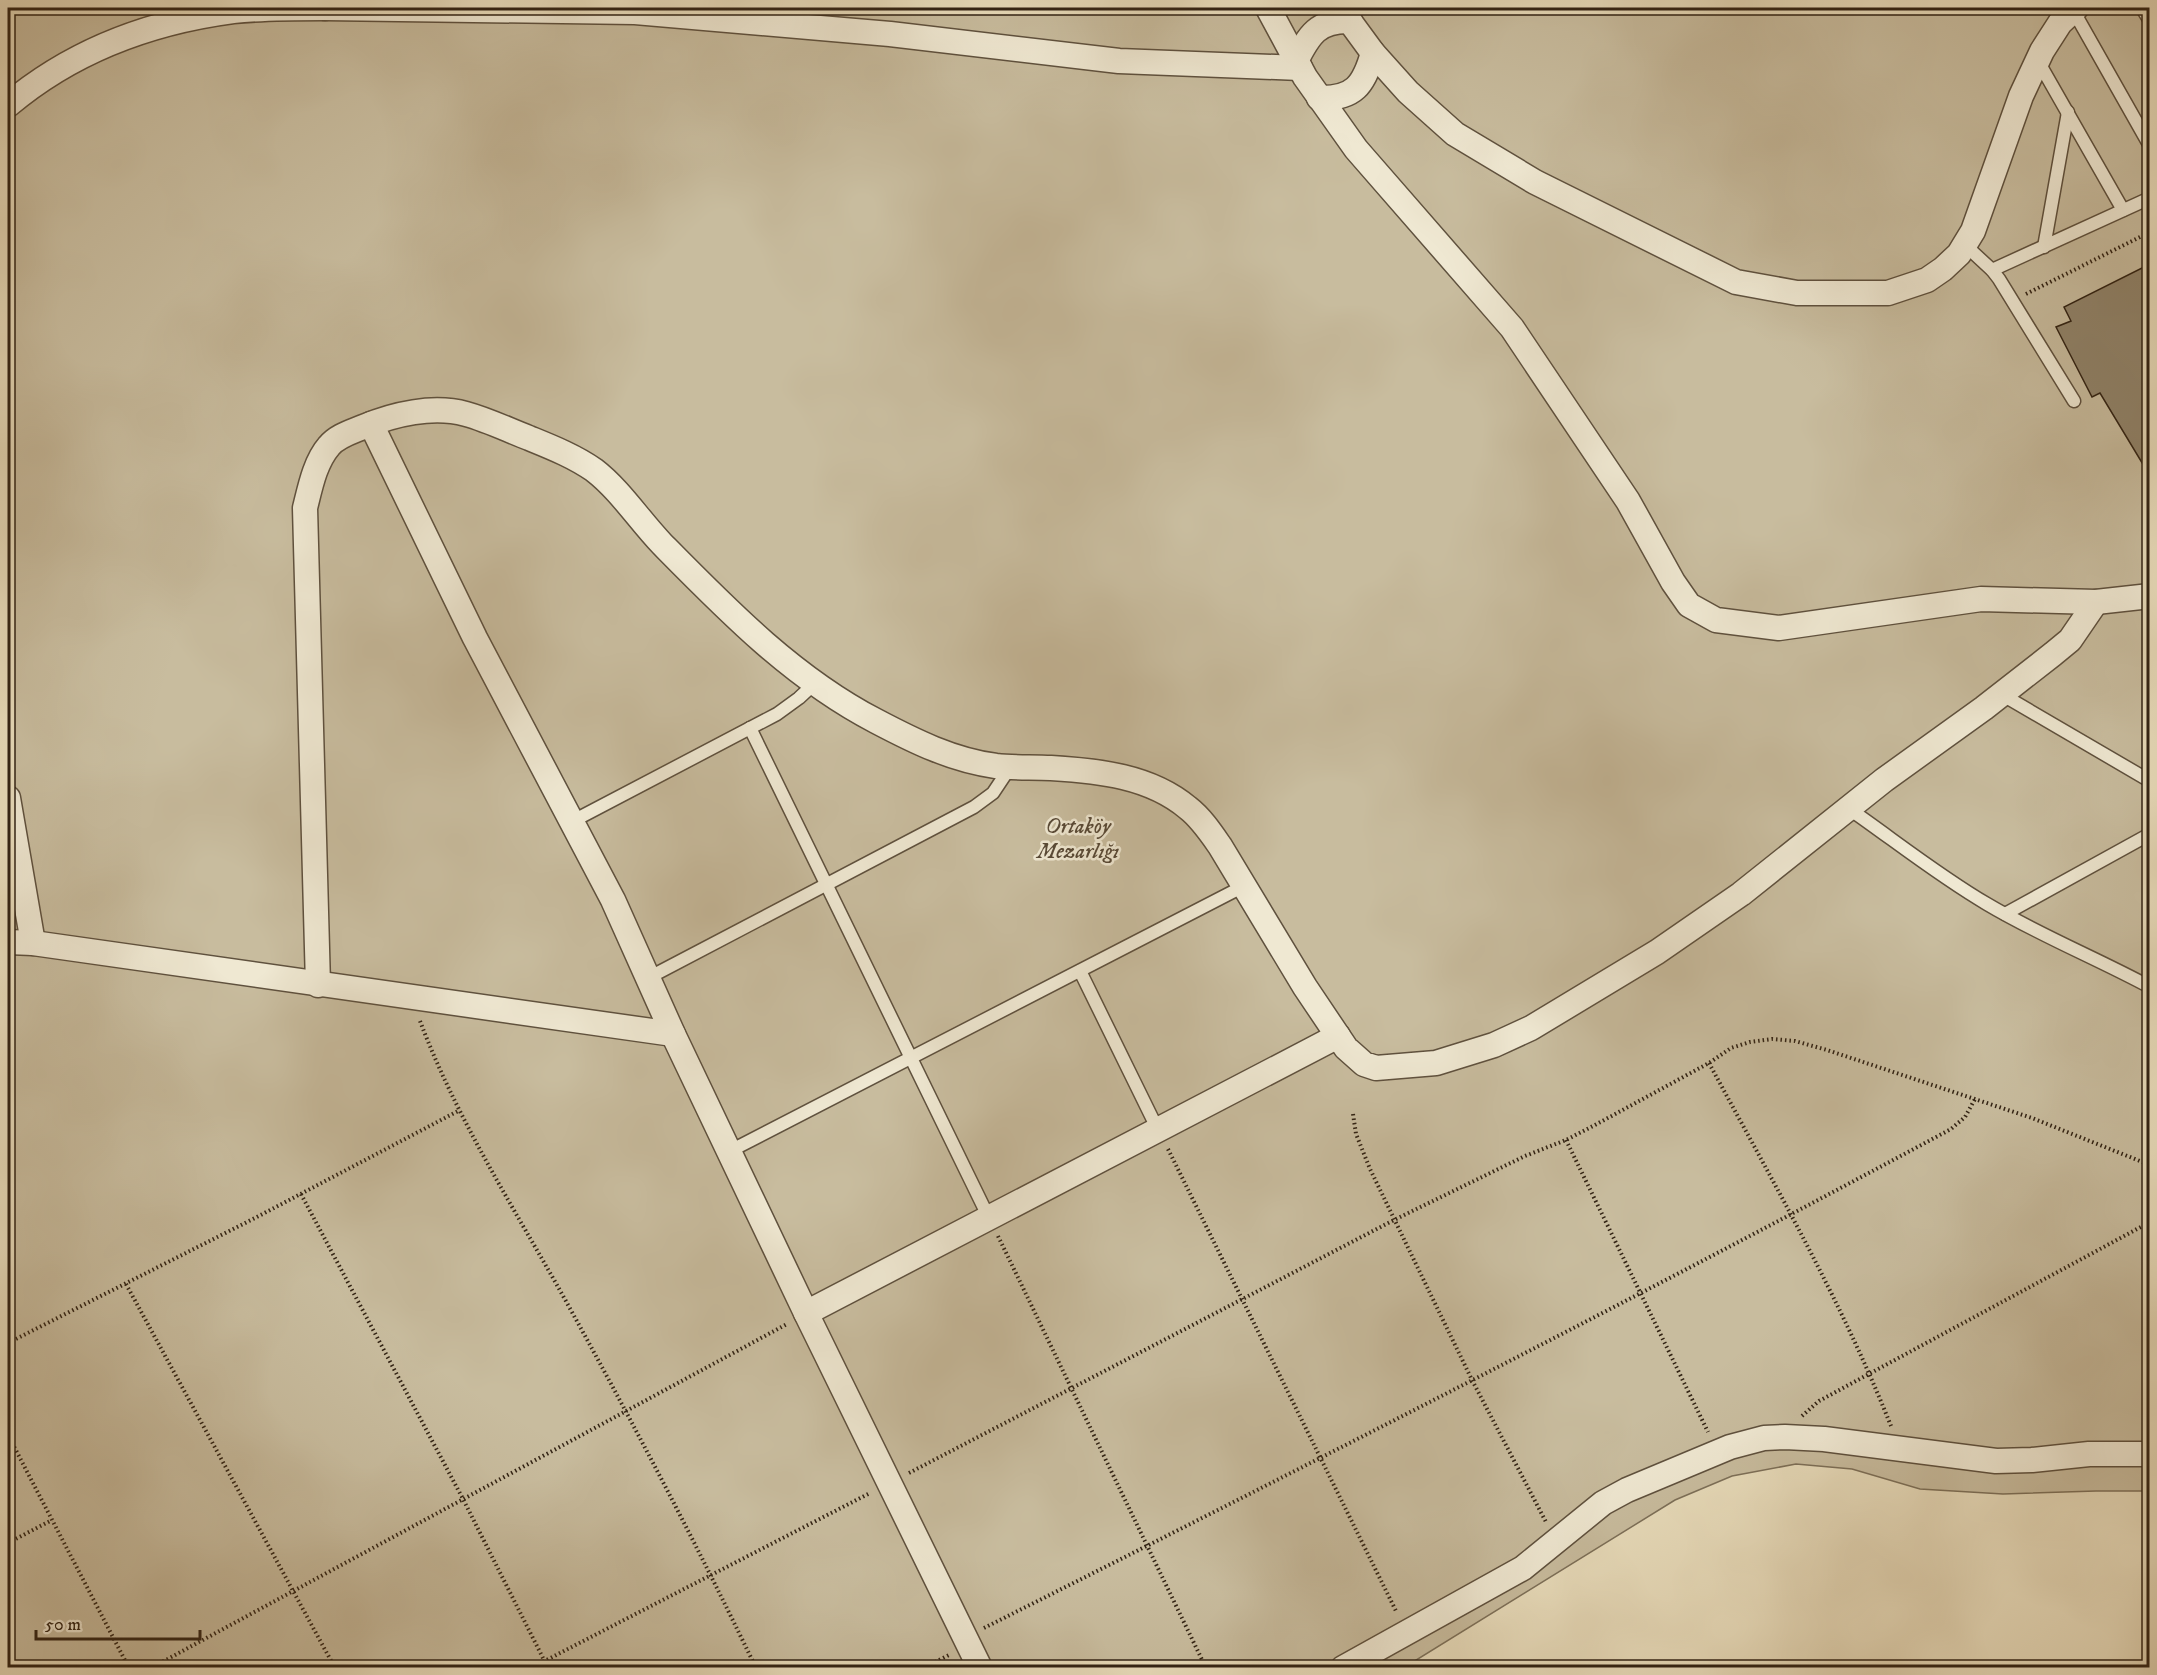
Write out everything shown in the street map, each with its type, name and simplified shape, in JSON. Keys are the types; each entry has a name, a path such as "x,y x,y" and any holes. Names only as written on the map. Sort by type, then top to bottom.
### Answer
{"street":[{"path":"8,105 63,65 143,30 197,16 236,11 325,8 552,10 676,15 890,34 1119,61 1298,65"},
{"path":"1268,8 1298,65 1356,149 1512,328 1628,501 1673,582 1689,605 1716,620 1779,628 1982,599 2096,602 2150,596"},
{"path":"1298,65 1308,39 1323,26 1345,14 1373,53 1408,92 1455,134 1535,182 1736,282 1797,293 1887,293 1927,280 1951,262 1965,245 1973,231 2021,96 2060,23 2075,9"},
{"path":"1319,98 1338,98 1355,89 1367,73 1373,53"},
{"path":"318,985 305,508 312,480 329,446 342,435 384,418 435,411 465,413 568,454 595,471 664,546 754,636 814,684 851,709 928,748 965,760 1113,774 1139,780 1163,791 1188,807 1205,824 1305,987 1346,1048 1364,1064 1376,1068 1436,1063 1494,1045 1531,1028 1657,952 1741,894 1848,808 2070,640 2096,602"},
{"path":"371,424 475,638 613,900 673,1034 806,1313 980,1668"},
{"path":"8,798 33,943"},
{"path":"8,942 33,943 673,1034"},
{"path":"806,1313 1338,1036"},
{"path":"1342,1668 1523,1568 1587,1513 1603,1503 1627,1490 1718,1452 1764,1438 1824,1439 1996,1461 2089,1454 2150,1454"}],"lane":[{"path":"2142,8 2150,21"},
{"path":"2075,9 2150,146"},
{"path":"2038,61 2123,210"},
{"path":"2044,246 2068,112"},
{"path":"1992,270 2150,198"},
{"path":"1965,245 1992,270 2074,401"},
{"path":"571,822 789,706 814,684"},
{"path":"2001,694 2150,781"},
{"path":"750,728 989,1218"},
{"path":"648,978 974,807 993,793 1011,766"},
{"path":"1848,808 1985,903 2046,937 2116,968 2150,987"},
{"path":"2005,914 2150,834"},
{"path":"730,1151 1244,886"},
{"path":"1080,971 1158,1130"}],"path":[{"path":"2012,301 2150,232"},
{"path":"412,998 425,1033 460,1110 627,1410 712,1575 756,1668"},
{"path":"531,1668 1072,1389 1241,1298 1525,1156 1566,1140 1708,1063 1731,1048 1750,1042 1772,1039 1795,1041 1827,1050 2032,1118 2150,1165"},
{"path":"1708,1063 1791,1215 1870,1373 1900,1449"},
{"path":"923,1668 967,1641 1148,1545 1791,1215 1951,1129 1965,1118 1975,1099"},
{"path":"8,1343 301,1194 460,1110"},
{"path":"1353,1114 1356,1134 1394,1220 1472,1380 1556,1542"},
{"path":"1158,1130 1407,1633"},
{"path":"1566,1140 1718,1452"},
{"path":"301,1194 463,1499 548,1668"},
{"path":"989,1218 1206,1668"},
{"path":"1785,1437 1806,1411 1819,1401 2150,1222"},
{"path":"126,1284 335,1668"},
{"path":"152,1668 806,1313"},
{"path":"8,1435 129,1668"},
{"path":"8,1543 52,1520"}],"green space":[{"name":"Ortaköy Mezarlığı","path":"8,8 2149,8 2149,1491 2003,1494 1920,1489 1852,1469 1796,1464 1732,1476 1675,1500 1405,1667 8,1668"}],"building":[{"path":"2150,264 2150,476 2100,393 2092,397 2056,327 2071,321 2064,307"}]}
